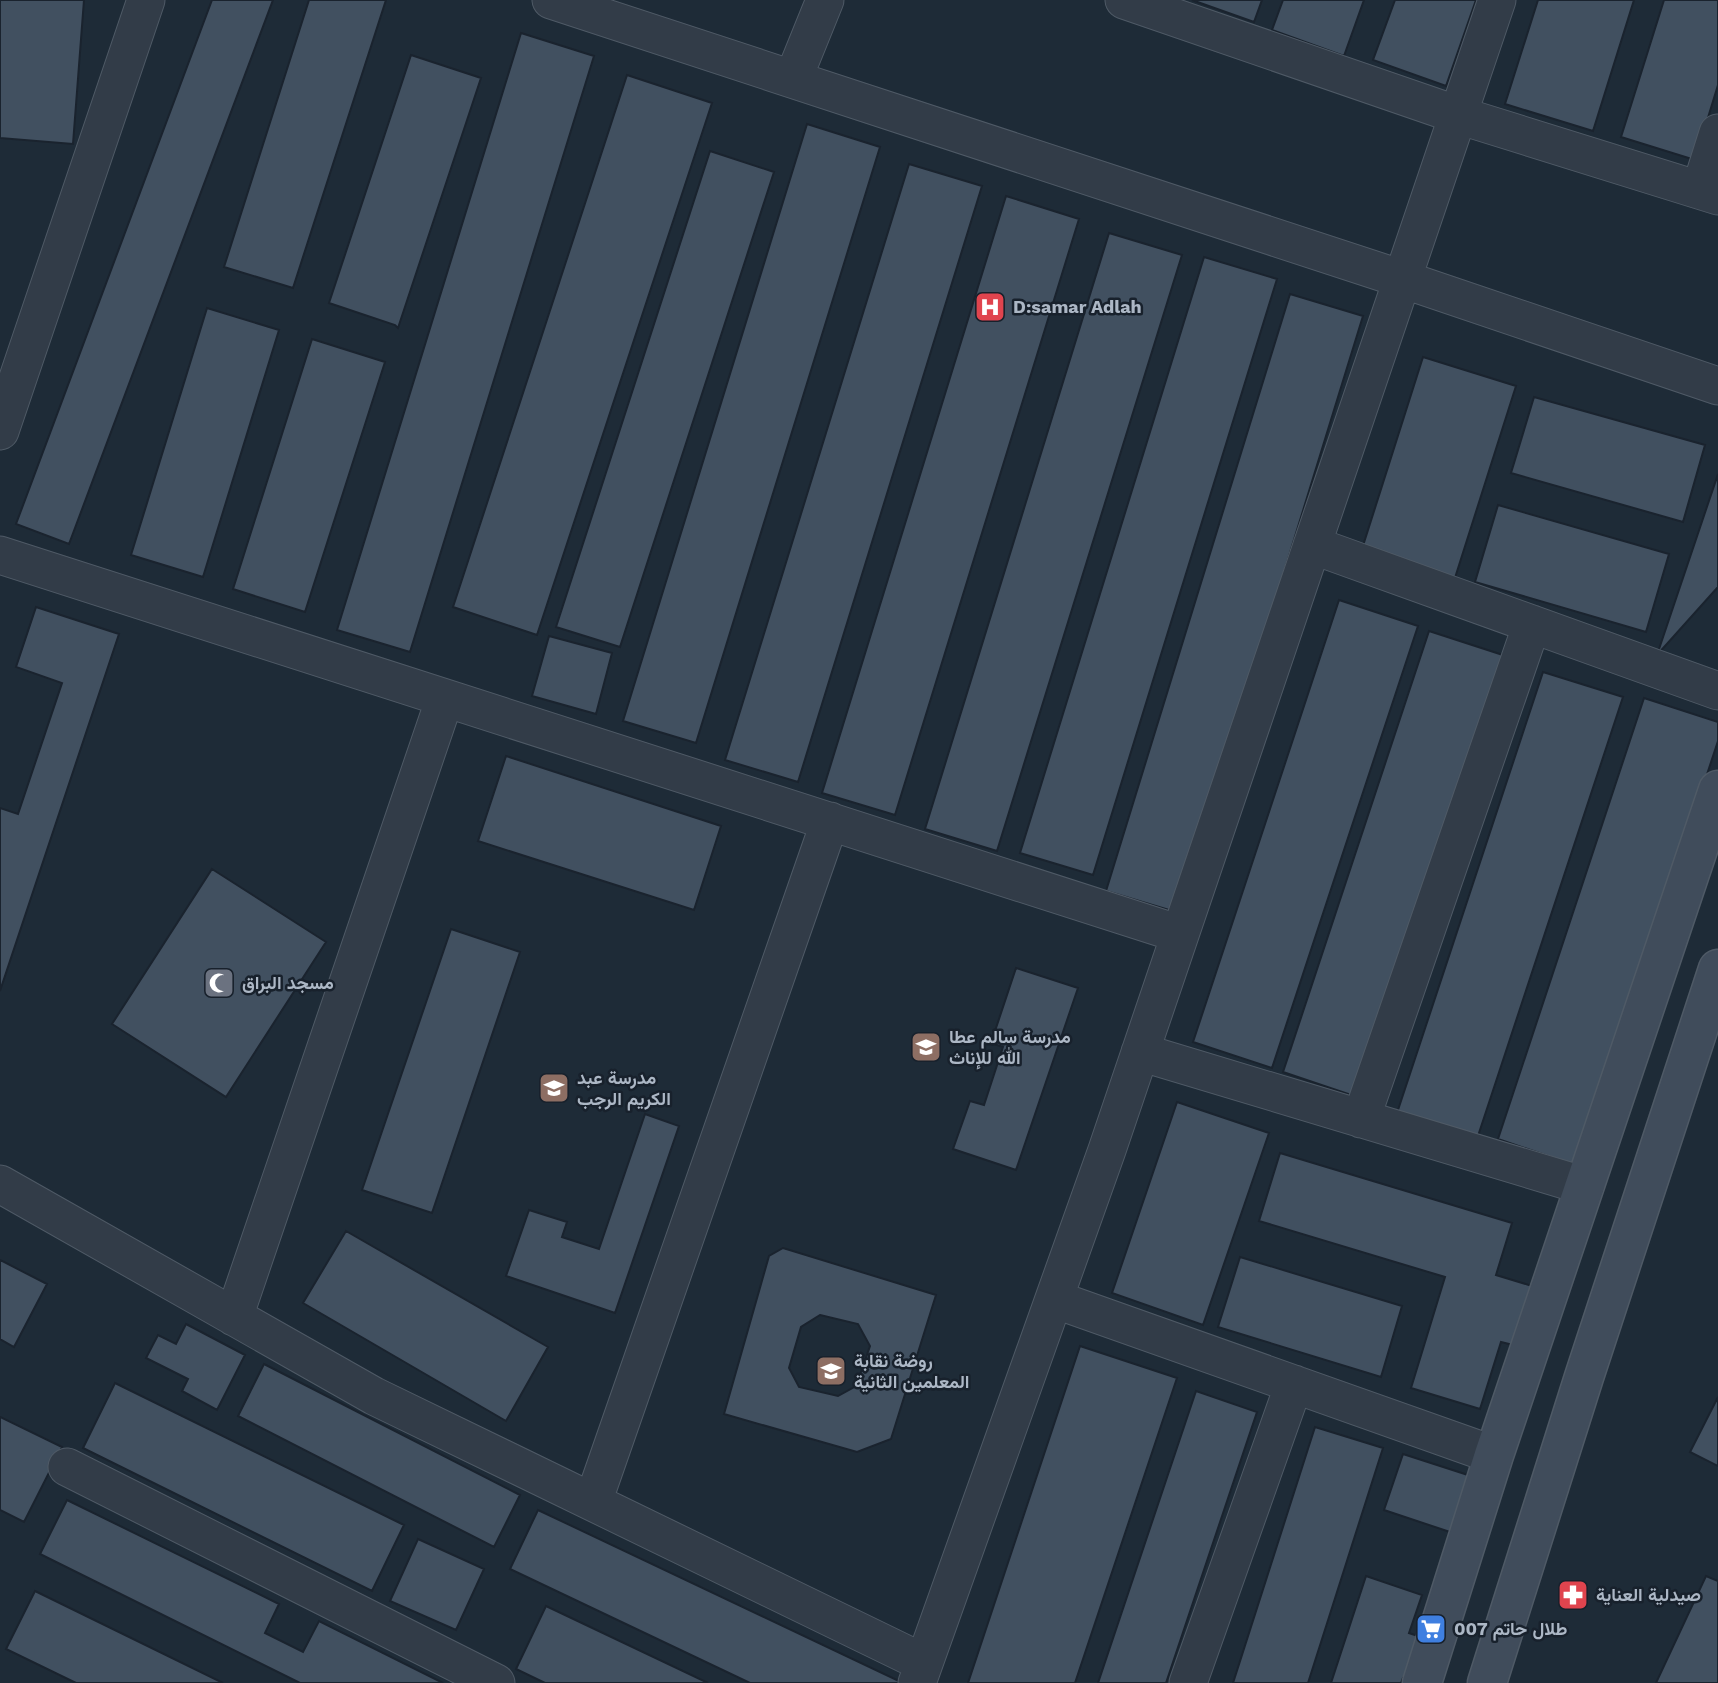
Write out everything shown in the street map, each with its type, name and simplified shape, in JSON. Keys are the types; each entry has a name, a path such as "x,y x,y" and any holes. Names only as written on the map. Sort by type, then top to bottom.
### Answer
{"main road":[{"path":"1422,1683 1494,1455 1718,790"},
{"path":"1487,1683 1584,1377 1710,1018 1718,969"}],"street":[{"path":"0,431 146,0"},
{"path":"551,0 1402,279 1718,386"},
{"path":"793,79 825,0"},
{"path":"1124,0 1458,115 1709,193 1718,133"},
{"path":"0,1184 374,1395 593,1502 920,1673 1140,1052 1497,0"},
{"path":"1312,545 1718,691"},
{"path":"0,555 1180,934"},
{"path":"1361,1119 1532,624"},
{"path":"234,1317 445,698"},
{"path":"593,1502 830,821"},
{"path":"1140,1052 1585,1186"},
{"path":"1054,1298 1494,1455"},
{"path":"1188,1683 1294,1384"},
{"path":"67,1467 496,1683"}],"building":[{"path":"0,0 84,0 73,144 0,138"},
{"path":"212,0 273,0 69,544 16,524"},
{"path":"309,0 386,0 293,288 224,267"},
{"path":"1192,0 1262,0 1254,22"},
{"path":"1283,0 1364,0 1344,56 1272,30"},
{"path":"1395,0 1476,0 1446,86 1373,60"},
{"path":"1538,0 1634,0 1593,131 1505,104"},
{"path":"1664,0 1718,0 1718,85 1695,160 1621,137"},
{"path":"521,33 594,56 410,652 337,630"},
{"path":"411,55 481,78 398,328 329,303"},
{"path":"627,75 712,103 537,635 453,607"},
{"path":"807,124 880,147 696,743 623,721"},
{"path":"710,151 774,172 620,647 556,627"},
{"path":"909,164 982,186 798,782 725,760"},
{"path":"1006,196 1079,219 895,815 822,793"},
{"path":"1109,233 1182,255 997,851 925,829"},
{"path":"1204,257 1277,279 1093,875 1020,853"},
{"path":"1290,294 1363,316 1179,913 1106,891"},
{"path":"207,308 279,330 203,577 131,555"},
{"path":"312,339 385,362 305,612 233,589"},
{"path":"1423,357 1516,386 1454,581 1361,552"},
{"path":"1534,397 1705,445 1683,522 1511,473"},
{"path":"1718,474 1718,587 1657,655"},
{"path":"1498,505 1669,554 1646,632 1475,582"},
{"path":"1339,600 1418,626 1272,1068 1193,1042"},
{"path":"36,607 119,634 0,991 0,808 18,814 62,683 16,667"},
{"path":"1429,631 1509,657 1363,1099 1283,1072"},
{"path":"549,636 612,653 596,714 532,696"},
{"path":"1543,672 1623,697 1477,1139 1397,1113"},
{"path":"1644,698 1718,722 1718,741 1578,1166 1498,1139"},
{"path":"506,756 721,826 694,910 478,841"},
{"name":"مسجد البراق","path":"212,869 326,942 226,1097 112,1024"},
{"path":"451,929 520,952 432,1213 362,1190"},
{"path":"1016,968 1078,988 1016,1170 953,1149 970,1101 984,1105 1003,1047 991,1043"},
{"path":"1177,1102 1269,1133 1203,1325 1112,1293"},
{"path":"645,1114 679,1126 615,1313 506,1276 529,1210 567,1222 562,1237 599,1249"},
{"path":"1280,1153 1512,1223 1496,1275 1532,1286 1513,1345 1501,1342 1480,1409 1411,1388 1445,1277 1259,1221"},
{"path":"346,1231 548,1347 506,1421 303,1303"},
{"path":"783,1248 936,1295 891,1439 857,1452 724,1414 769,1256","holes":["820,1315 858,1324 870,1346 856,1386 838,1396 799,1387 789,1368 801,1327"]},
{"path":"1240,1257 1402,1306 1381,1377 1218,1327"},
{"path":"0,1260 47,1284 14,1347 0,1339"},
{"path":"186,1324 245,1355 217,1410 182,1391 188,1379 146,1358 158,1335 176,1344"},
{"path":"1080,1346 1177,1378 1075,1683 968,1683"},
{"path":"264,1364 520,1495 494,1547 238,1416"},
{"path":"115,1383 404,1525 372,1591 83,1448"},
{"path":"1196,1391 1257,1412 1166,1683 1098,1683"},
{"path":"1718,1397 1718,1466 1690,1452"},
{"path":"0,1417 62,1447 24,1522 0,1510"},
{"path":"1315,1427 1383,1448 1308,1683 1233,1683"},
{"path":"1403,1454 1471,1476 1453,1533 1384,1510"},
{"path":"67,1500 279,1604 265,1633 303,1652 319,1621 443,1683 300,1683 40,1554"},
{"path":"538,1510 903,1683 750,1683 510,1569"},
{"path":"418,1539 484,1569 456,1630 390,1601"},
{"path":"1366,1576 1422,1595 1409,1633 1430,1640 1416,1682 1403,1678 1401,1683 1331,1683"},
{"path":"1706,1576 1718,1581 1718,1683 1656,1683"},
{"path":"35,1591 223,1683 76,1683 6,1649"},
{"path":"546,1606 708,1683 545,1683 516,1669"}],"place":[{"name":"D:samar Adlah","path":"990,307"},
{"name":"مسجد البراق","path":"219,983"},
{"name":"مدرسة سالم عطا الله للإناث","path":"926,1047"},
{"name":"مدرسة عبد الكريم الرجب","path":"554,1088"},
{"name":"روضة نقابة المعلمين الثانية","path":"831,1371"},
{"name":"صيدلية العناية","path":"1573,1595"},
{"name":"طلال حاتم 007","path":"1431,1629"}]}
